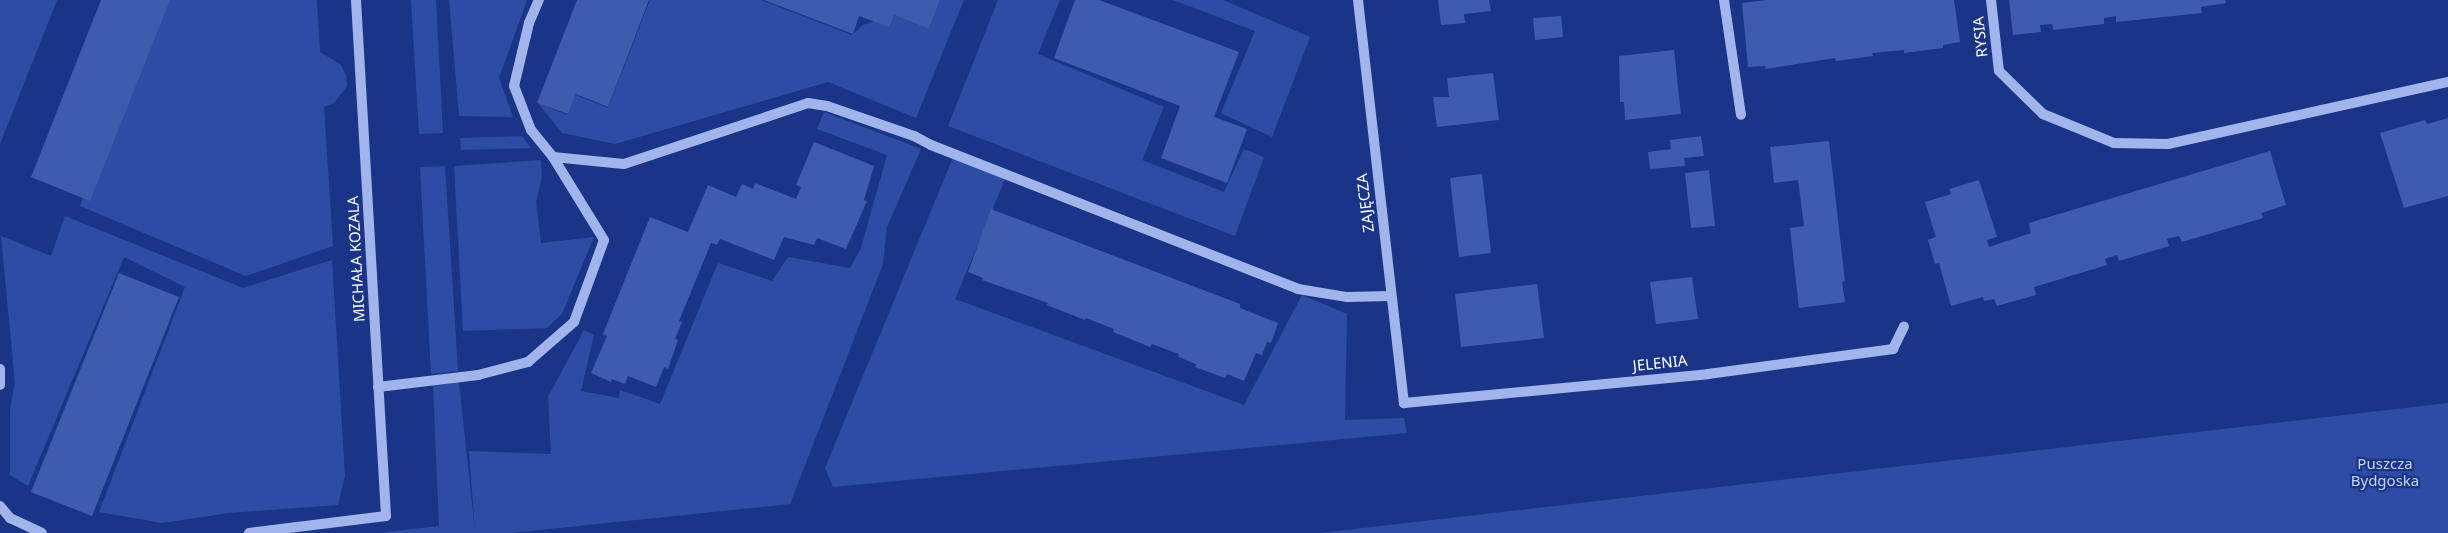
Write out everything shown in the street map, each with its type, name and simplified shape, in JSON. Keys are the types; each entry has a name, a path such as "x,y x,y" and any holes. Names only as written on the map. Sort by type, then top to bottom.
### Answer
{"street":[{"name":"MICHAŁA KOZALA","path":"249,533 386,516 356,0"},
{"path":"378,387 477,375 528,362 574,322 604,240 553,157 531,129 514,86 529,23 539,0"},
{"name":"ZAJĘCZA","path":"1358,0 1404,403"},
{"path":"1724,0 1741,115"},
{"name":"RYSIA","path":"1991,0 1999,71 2043,114 2114,143 2168,144 2448,82"},
{"path":"553,157 624,164 808,103 827,106 914,136 931,146 1298,289 1347,297 1391,296"},
{"name":"JELENIA","path":"1404,403 1708,374 1893,349 1904,326"},
{"path":"0,369 0,385"},
{"path":"0,506 10,518 42,533"}],"green space":[{"path":"0,0 57,0 0,144"},
{"path":"155,0 317,0 320,52 341,65 346,75 347,86 334,103 324,107 333,246 246,276 80,206"},
{"path":"411,0 436,0 443,133 419,134"},
{"path":"449,0 527,0 499,78 513,117 459,116"},
{"path":"650,0 761,0 852,35 863,25 894,15 929,29 940,0 964,0 916,118 828,82 615,144 562,133 538,103 567,115 576,95 608,108"},
{"path":"998,0 1060,0 1038,54 1164,107 1142,160 1224,192 1244,149 1264,157 1235,236 948,126"},
{"path":"1173,0 1223,0 1310,37 1272,137 1221,113 1255,31"},
{"path":"824,112 921,149 887,227 883,264 790,504 511,533 379,533 439,526 433,386 459,382 475,531 469,451 551,454 548,397 584,330 594,335 581,391 619,398 620,390 660,404 718,263 772,281 788,257 850,268 861,248 887,155 817,129"},
{"path":"522,136 531,148 461,150 460,138"},
{"path":"954,155 1005,179 955,299 1244,405 1302,295 1347,314 1345,420 1404,418 1407,433 833,487 825,468"},
{"path":"541,160 542,177 536,202 541,243 594,237 562,314 547,328 463,331 454,166"},
{"path":"445,166 458,371 431,374 420,167"},
{"path":"65,216 243,288 332,260 345,476 338,505 229,513 162,523 99,512 185,287 124,257 28,486 10,475 10,409 15,383 1,236 51,256"},
{"name":"Puszcza Bydgoska","path":"2448,403 2448,533 1320,533"}],"building":[{"path":"101,0 170,0 90,201 31,177"},
{"path":"577,0 649,0 608,107 576,94 568,114 537,103"},
{"path":"764,0 940,0 929,29 894,15 889,27 859,16 853,34"},
{"path":"1075,0 1099,0 1239,52 1214,117 1247,129 1227,183 1161,158 1180,106 1054,58"},
{"path":"1438,0 1489,0 1491,11 1464,14 1465,23 1441,25"},
{"path":"1767,0 1954,0 1960,42 1943,45 1943,48 1904,53 1904,50 1872,53 1873,56 1836,61 1835,58 1766,69 1765,66 1748,67 1742,3"},
{"path":"2009,0 2225,0 2226,3 2201,7 2202,13 2116,22 2116,16 2104,18 2104,24 2053,30 2052,24 2040,25 2041,32 2013,35"},
{"path":"1561,16 1563,37 1535,40 1533,18"},
{"path":"1674,50 1681,114 1625,120 1624,102 1620,102 1619,56"},
{"path":"1493,73 1499,120 1437,127 1433,97 1449,97 1447,78"},
{"path":"2448,118 2448,196 2404,208 2380,133 2425,120 2427,124"},
{"path":"1701,136 1704,156 1684,158 1685,166 1650,169 1648,152 1671,149 1670,140"},
{"path":"1829,141 1845,281 1842,282 1845,302 1799,308 1790,228 1804,226 1798,180 1774,183 1770,147"},
{"path":"814,142 874,166 864,200 867,201 846,249 817,238 814,245 784,237 774,260 720,239 717,245 711,243 679,321 682,322 675,339 678,340 668,369 664,367 656,387 628,376 625,384 612,379 611,382 591,373 607,336 603,334 650,217 688,232 708,185 736,197 742,184 753,189 755,183 796,199 801,187 796,185"},
{"path":"2270,151 2286,205 2261,213 2263,218 2182,242 2179,236 2167,239 2169,246 2119,261 2117,255 2105,259 2107,265 2034,287 2036,295 1997,306 1994,299 1984,301 1983,297 1951,306 1939,263 1935,264 1928,240 1936,237 1925,202 1951,194 1949,189 1979,180 1997,237 1987,240 1989,247 2031,233 2029,223"},
{"path":"1709,170 1715,226 1691,228 1685,173"},
{"path":"1482,174 1491,253 1459,257 1450,178"},
{"path":"991,209 1240,304 1240,308 1278,323 1271,343 1267,342 1262,355 1256,353 1244,381 1227,374 1225,378 1195,367 1196,364 1178,357 1179,354 1152,344 1150,347 1113,332 1114,329 982,280 983,278 968,272"},
{"path":"119,273 179,297 92,516 31,492"},
{"path":"1692,277 1698,319 1656,324 1650,282"},
{"path":"1537,284 1544,338 1461,347 1455,294"}]}
